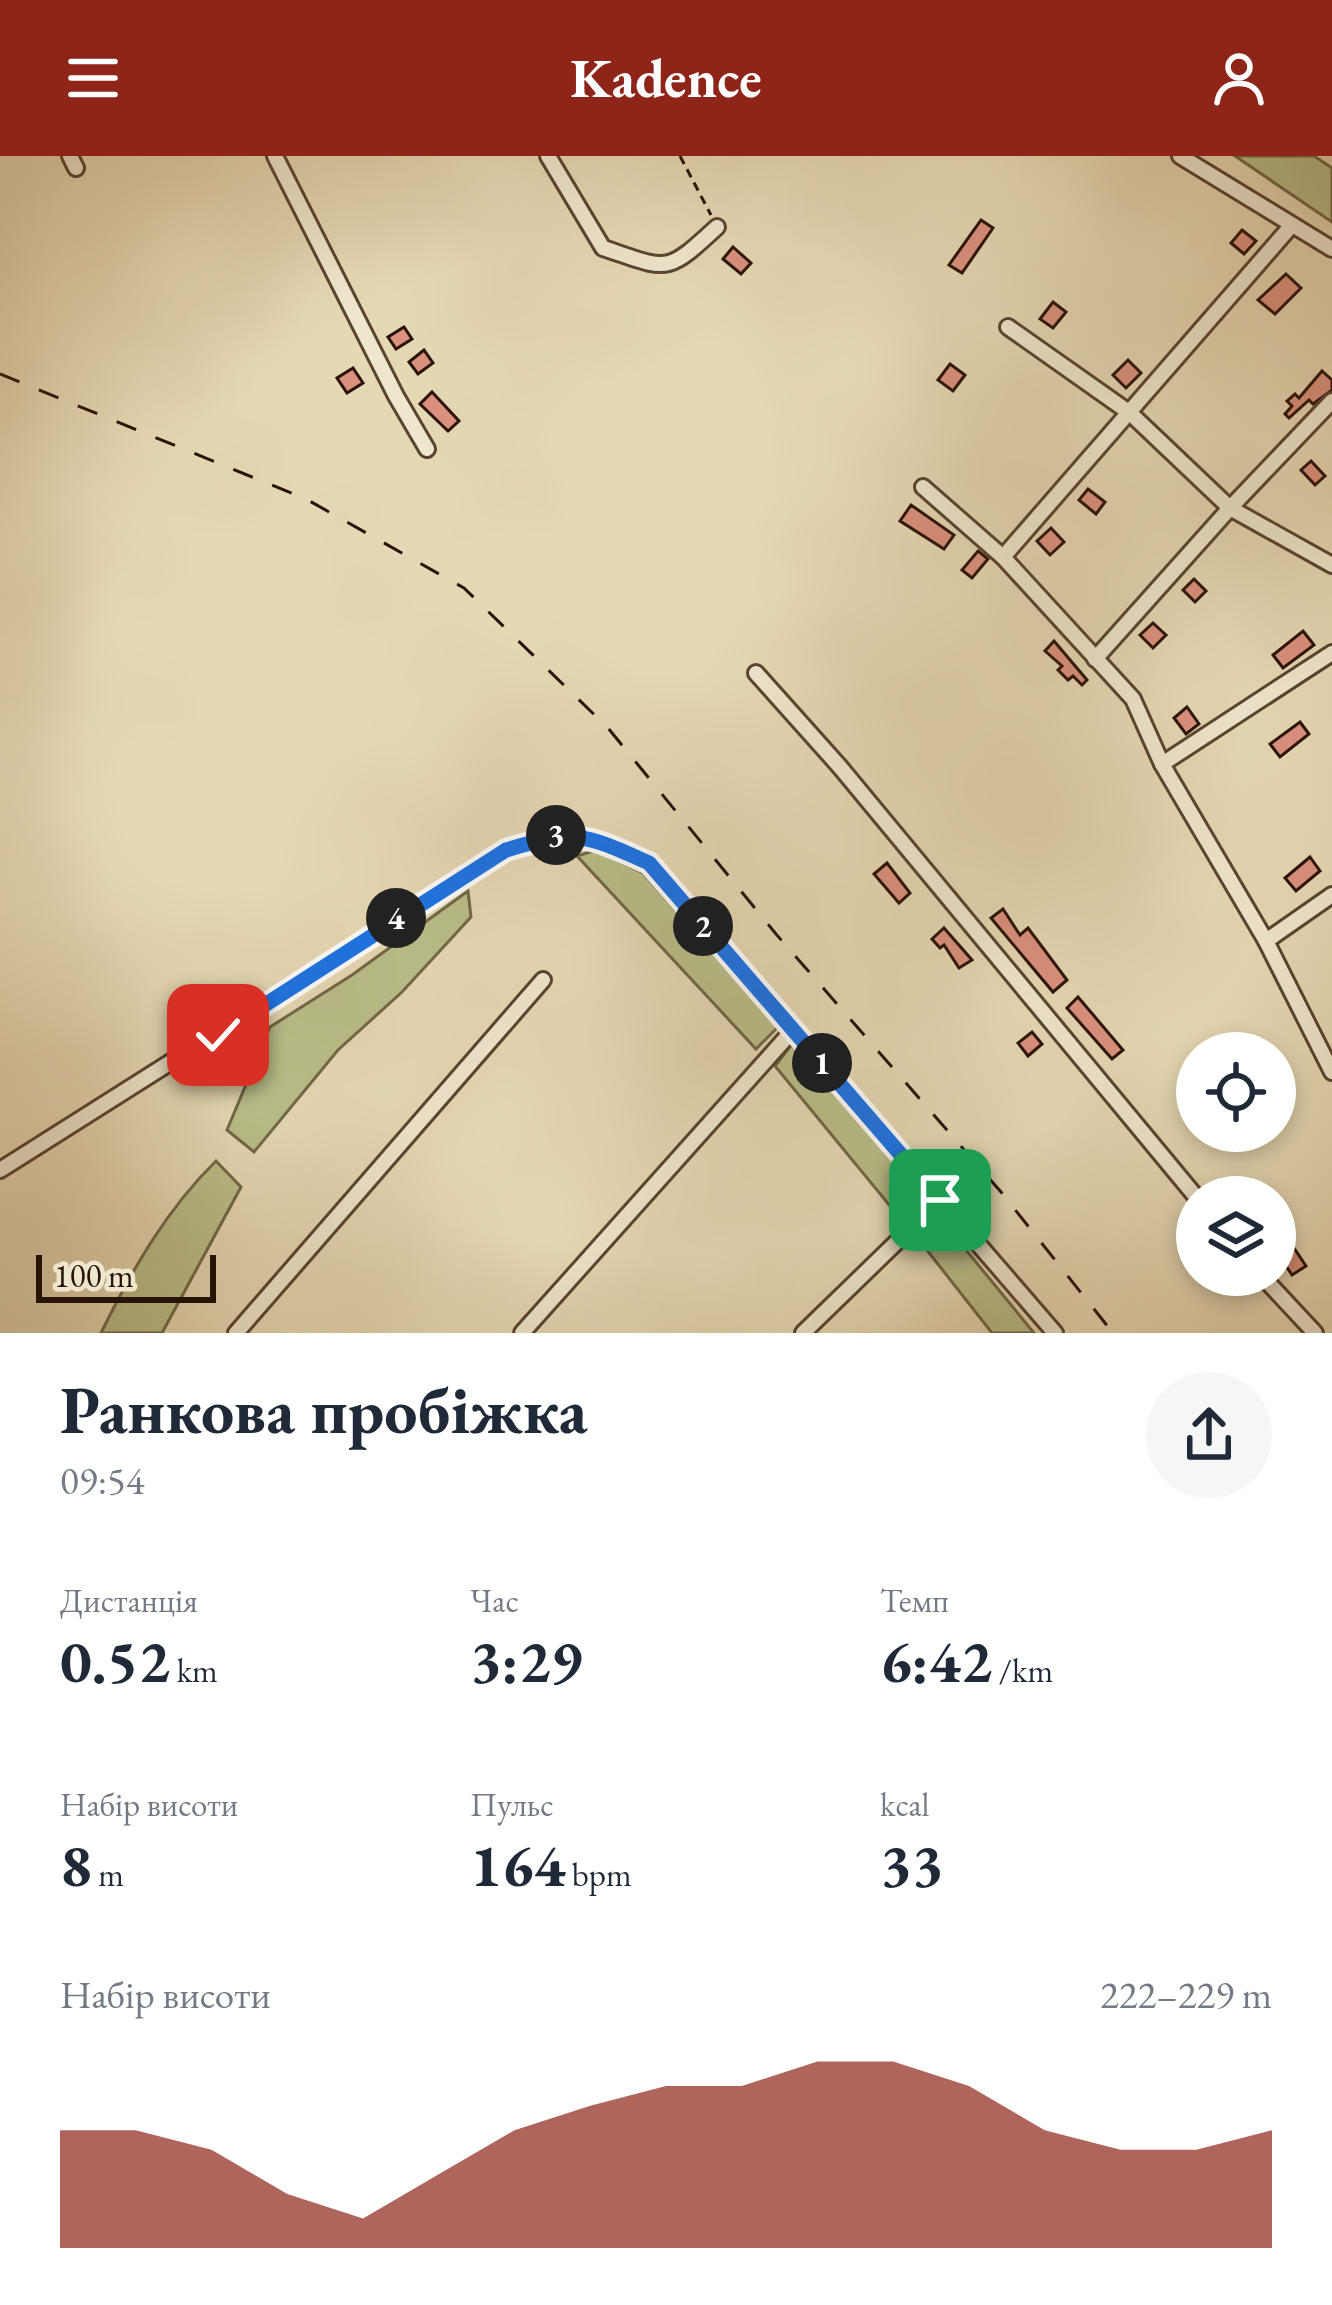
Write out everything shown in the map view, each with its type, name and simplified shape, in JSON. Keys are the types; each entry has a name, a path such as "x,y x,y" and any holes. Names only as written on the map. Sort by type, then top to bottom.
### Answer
{"street":[{"path":"275,156 396,396 428,449"},
{"path":"548,156 603,248 657,266 680,261 717,227"},
{"path":"1180,156 1332,249"},
{"path":"1003,557 1292,225"},
{"path":"1008,328 1130,413 1230,508 1332,565"},
{"path":"1095,659 1332,401"},
{"path":"923,488 1003,557 1132,699 1162,764 1266,941 1332,1072"},
{"path":"1162,764 1332,653"},
{"path":"756,673 840,767 1179,1176"},
{"path":"0,1170 506,850 556,835 598,840 649,863 1055,1333"},
{"path":"1266,941 1332,895"},
{"path":"236,1333 543,980"},
{"path":"522,1333 793,1030"},
{"path":"803,1333 940,1200"},
{"path":"1281,1296 1315,1333"}],"path":[{"path":"680,156 717,227"}],"green space":[{"path":"1235,156 1314,156 1332,168 1332,222"},
{"path":"596,850 643,873 778,1027 756,1049 577,856"},
{"path":"468,891 471,917 402,992 338,1050 254,1152 227,1130 270,1027"},
{"path":"792,1044 920,1192 895,1212 775,1066"},
{"path":"216,1161 241,1187 162,1333 101,1333 151,1242"},
{"path":"939,1217 1034,1333 992,1333 919,1240"}],"building":[{"path":"981,220 993,228 962,273 949,265"},
{"path":"1242,230 1256,241 1244,254 1231,243"},
{"path":"733,247 751,263 741,274 723,259"},
{"path":"1286,274 1301,288 1275,314 1258,300"},
{"path":"1053,302 1066,312 1053,328 1040,319"},
{"path":"404,327 412,339 396,349 388,337"},
{"path":"424,350 433,363 418,374 409,362"},
{"path":"1128,360 1141,373 1126,388 1113,375"},
{"path":"950,364 965,375 953,391 938,380"},
{"path":"353,368 363,383 347,393 337,378"},
{"path":"1322,371 1332,380 1332,390 1313,404 1309,400 1289,418 1285,414 1292,406 1287,401 1295,394 1299,398"},
{"path":"432,392 459,421 448,431 420,404"},
{"path":"1311,461 1325,476 1315,485 1301,470"},
{"path":"1088,489 1105,502 1096,514 1079,500"},
{"path":"911,505 954,535 944,549 900,521"},
{"path":"1051,528 1064,542 1050,555 1037,541"},
{"path":"978,551 988,559 972,578 962,570"},
{"path":"1194,579 1206,591 1195,602 1183,590"},
{"path":"1153,623 1166,635 1153,648 1140,635"},
{"path":"1303,631 1314,645 1283,668 1273,655"},
{"path":"1054,641 1087,680 1082,685 1073,676 1068,680 1058,670 1062,666 1045,651"},
{"path":"1187,707 1199,724 1186,734 1174,718"},
{"path":"1300,722 1309,734 1280,757 1270,744"},
{"path":"1310,857 1320,871 1296,891 1285,878"},
{"path":"887,863 910,893 899,903 874,874"},
{"path":"1003,909 1020,935 1028,928 1067,980 1053,992 991,918"},
{"path":"944,928 972,960 959,968 944,945 940,948 932,939"},
{"path":"1078,997 1123,1050 1112,1059 1067,1008"},
{"path":"1032,1032 1042,1044 1028,1056 1018,1043"},
{"path":"1296,1251 1306,1266 1296,1272"}],"railway":[{"path":"0,374 306,499 464,588 608,728 776,934 1001,1192 1113,1333"}],"route":[{"path":"218,1035 506,850 556,835 598,840 649,863 940,1200"}]}
